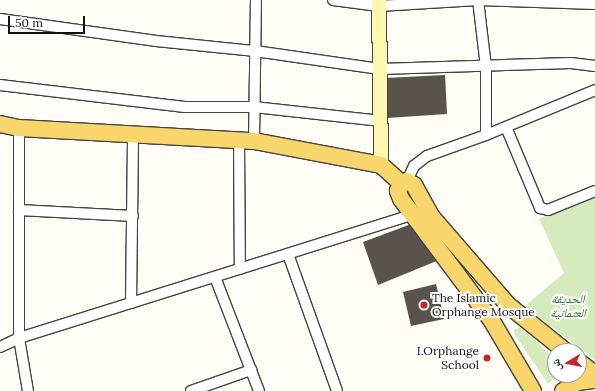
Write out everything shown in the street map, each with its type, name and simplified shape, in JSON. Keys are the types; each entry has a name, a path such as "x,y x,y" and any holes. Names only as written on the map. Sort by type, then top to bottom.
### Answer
{"main road":[{"path":"0,124 19,128 247,141 381,165 404,182 414,185 431,216 508,305 555,343"},
{"path":"404,182 399,195 412,215 492,321 533,391"},
{"path":"492,321 508,305"},
{"path":"563,391 578,382 595,380"}],"street":[{"path":"240,269 247,141 254,108 256,0"},
{"path":"333,0 379,3 478,0 595,4"},
{"path":"478,0 486,67 486,135"},
{"path":"379,3 381,165"},
{"path":"0,18 156,41 255,51 380,69 486,67 570,63 595,66"},
{"path":"0,85 185,107 254,108 381,121"},
{"path":"404,182 414,166 422,158 486,135 595,90"},
{"path":"506,127 540,208 548,210 595,191"},
{"path":"19,128 19,338 28,391"},
{"path":"131,303 133,134"},
{"path":"19,210 133,216"},
{"path":"0,347 19,338 412,215"},
{"path":"288,254 337,391"},
{"path":"215,277 259,391"},
{"path":"191,391 251,370"}],"green space":[{"name":"الحديقة العثمانية","path":"595,193 595,360 587,354 587,343 573,343 525,306 564,273 539,219"},
{"path":"520,327 547,352 547,382 514,333 514,330"}],"building":[{"path":"445,75 447,114 387,118 385,78"},
{"path":"414,223 439,260 378,285 363,242"},
{"name":"The Islamic Orphange Mosque","path":"436,284 444,319 411,326 403,292"}],"place":[{"name":"The Islamic Orphange Mosque","path":"424,305"},
{"name":"I.Orphange School","path":"487,358"}]}
